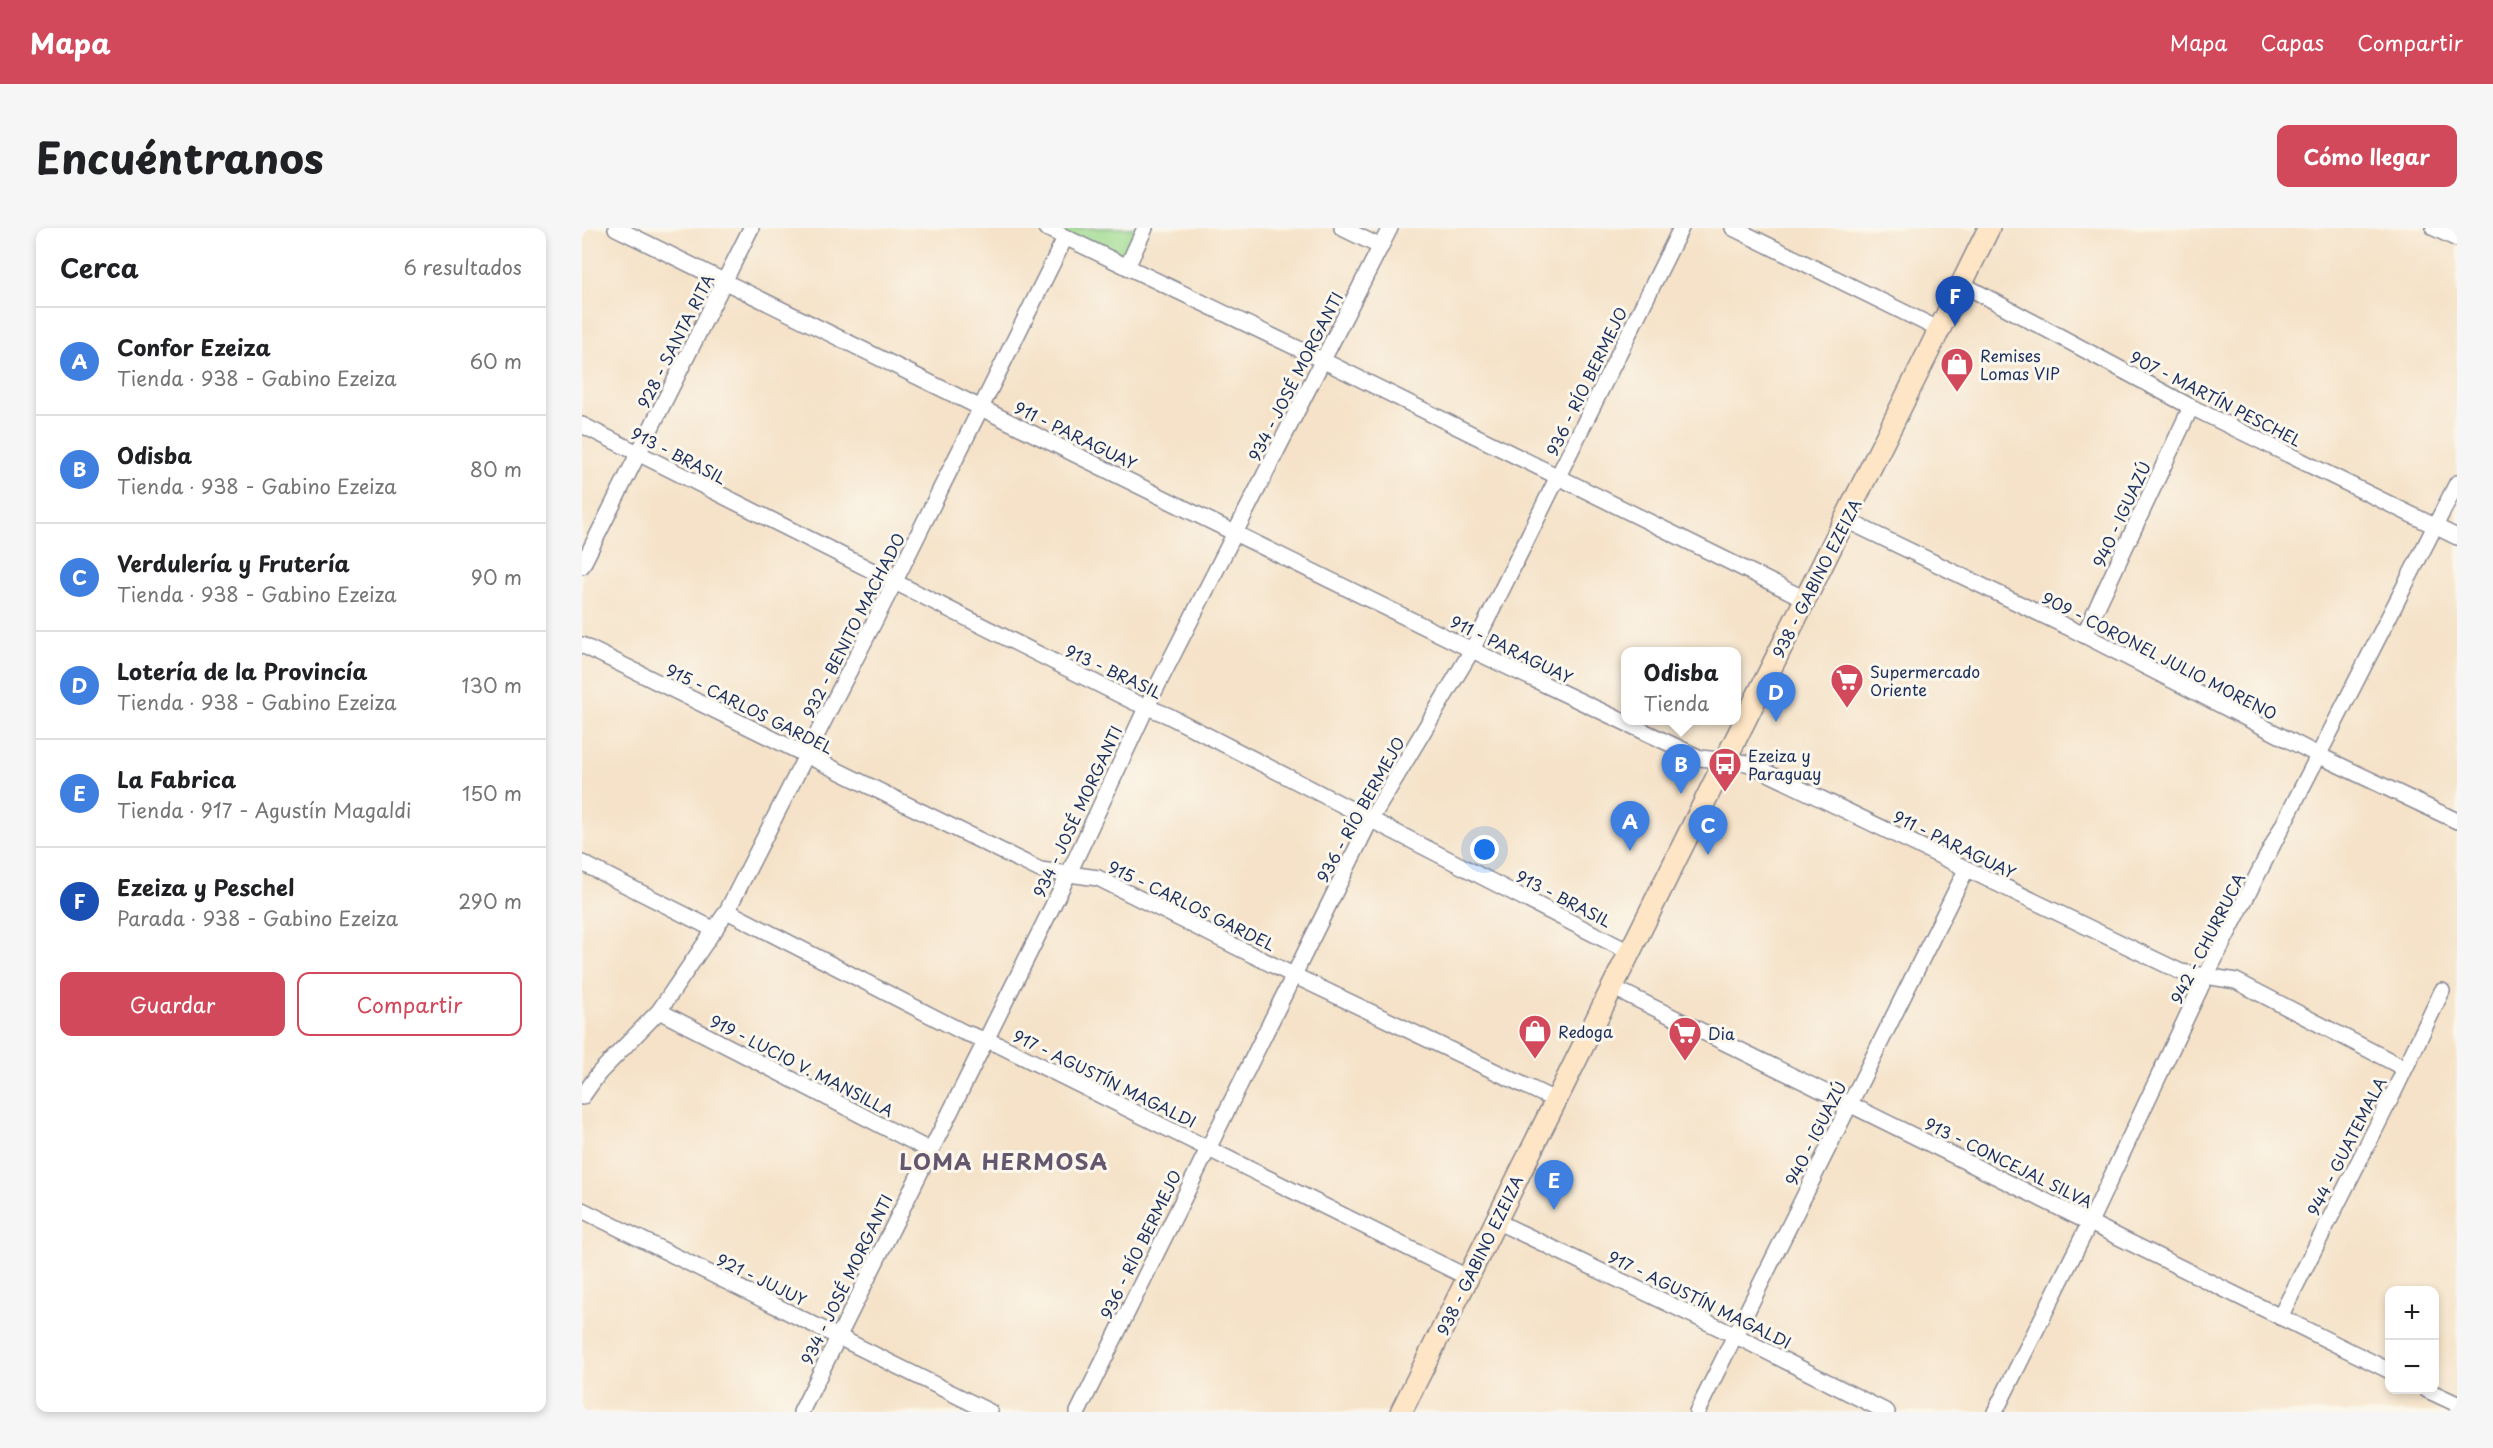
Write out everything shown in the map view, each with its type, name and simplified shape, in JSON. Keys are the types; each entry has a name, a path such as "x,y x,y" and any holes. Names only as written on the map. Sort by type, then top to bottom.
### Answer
{"street":[{"name":"911 - PARAGUAY","path":"616,228 1472,650 1621,721"},
{"name":"928 - SANTA RITA","path":"582,566 751,228"},
{"path":"1046,228 1322,360 1805,599"},
{"path":"1127,267 1145,228"},
{"path":"1342,228 1381,247"},
{"name":"934 - JOSÉ MORGANTI","path":"801,1412 929,1150 1069,873 1147,706 1390,228"},
{"name":"936 - RÍO BERMEJO","path":"1078,1412 1371,819 1472,650 1681,228"},
{"path":"1733,228 1938,329"},
{"name":"938 - GABINO EZEIZA","path":"1401,1412 1846,520 1989,228"},
{"path":"2434,228 2457,239"},
{"name":"932 - BENITO MACHADO","path":"585,1087 659,1011 727,911 982,408 1065,238"},
{"name":"907 - MARTÍN PESCHEL","path":"1962,284 2191,407 2457,537"},
{"name":"940 - IGUAZÚ","path":"2084,635 2191,407"},
{"name":"913 - BRASIL","path":"582,426 894,583 1147,706 1629,952"},
{"name":"942 - CHURRUCA","path":"1995,1412 2090,1222 2205,978 2457,483"},
{"name":"909 - CORONEL JULIO MORENO","path":"1846,520 2084,635 2320,756 2457,821"},
{"name":"915 - CARLOS GARDEL","path":"582,645 1040,870 1098,878 1293,975 1555,1100"},
{"name":"911 - PARAGUAY","path":"1630,725 1700,758 1747,762 1966,870 2181,972 2205,978 2236,981 2404,1068"},
{"path":"582,863 715,930"},
{"name":"940 - IGUAZÚ","path":"1697,1412 1966,870"},
{"name":"917 - AGUSTÍN MAGALDI","path":"727,911 963,1032 986,1040 1467,1277"},
{"name":"913 - CONCEJAL SILVA","path":"1612,987 2385,1369"},
{"name":"944 - GUATEMALA","path":"2280,1317 2393,1094 2442,991"},
{"name":"919 - LUCIO V. MANSILLA","path":"659,1011 929,1150"},
{"name":"921 - JUJUY","path":"582,1210 990,1412"},
{"name":"917 - AGUSTÍN MAGALDI","path":"1496,1221 1734,1335 1887,1412"},
{"path":"2437,1394 2457,1404"}],"green space":[{"path":"1046,228 1145,228 1127,267"}],"place":[{"name":"Ezeiza y Peschel","path":"1955,326"},
{"name":"Remises Lomas VIP","path":"1957,393"},
{"name":"Supermercado Oriente","path":"1847,709"},
{"name":"Lotería de la Provincía","path":"1776,722"},
{"name":"Ezeiza y Paraguay","path":"1725,793"},
{"name":"Odisba","path":"1681,794"},
{"name":"Confor Ezeiza","path":"1630,851"},
{"name":"Verdulería y Frutería","path":"1708,855"},
{"name":"Redoga","path":"1535,1060"},
{"name":"Dia","path":"1685,1062"},
{"name":"La Fabrica","path":"1554,1210"}],"district":[{"name":"LOMA HERMOSA","path":"1004,1160"}]}
